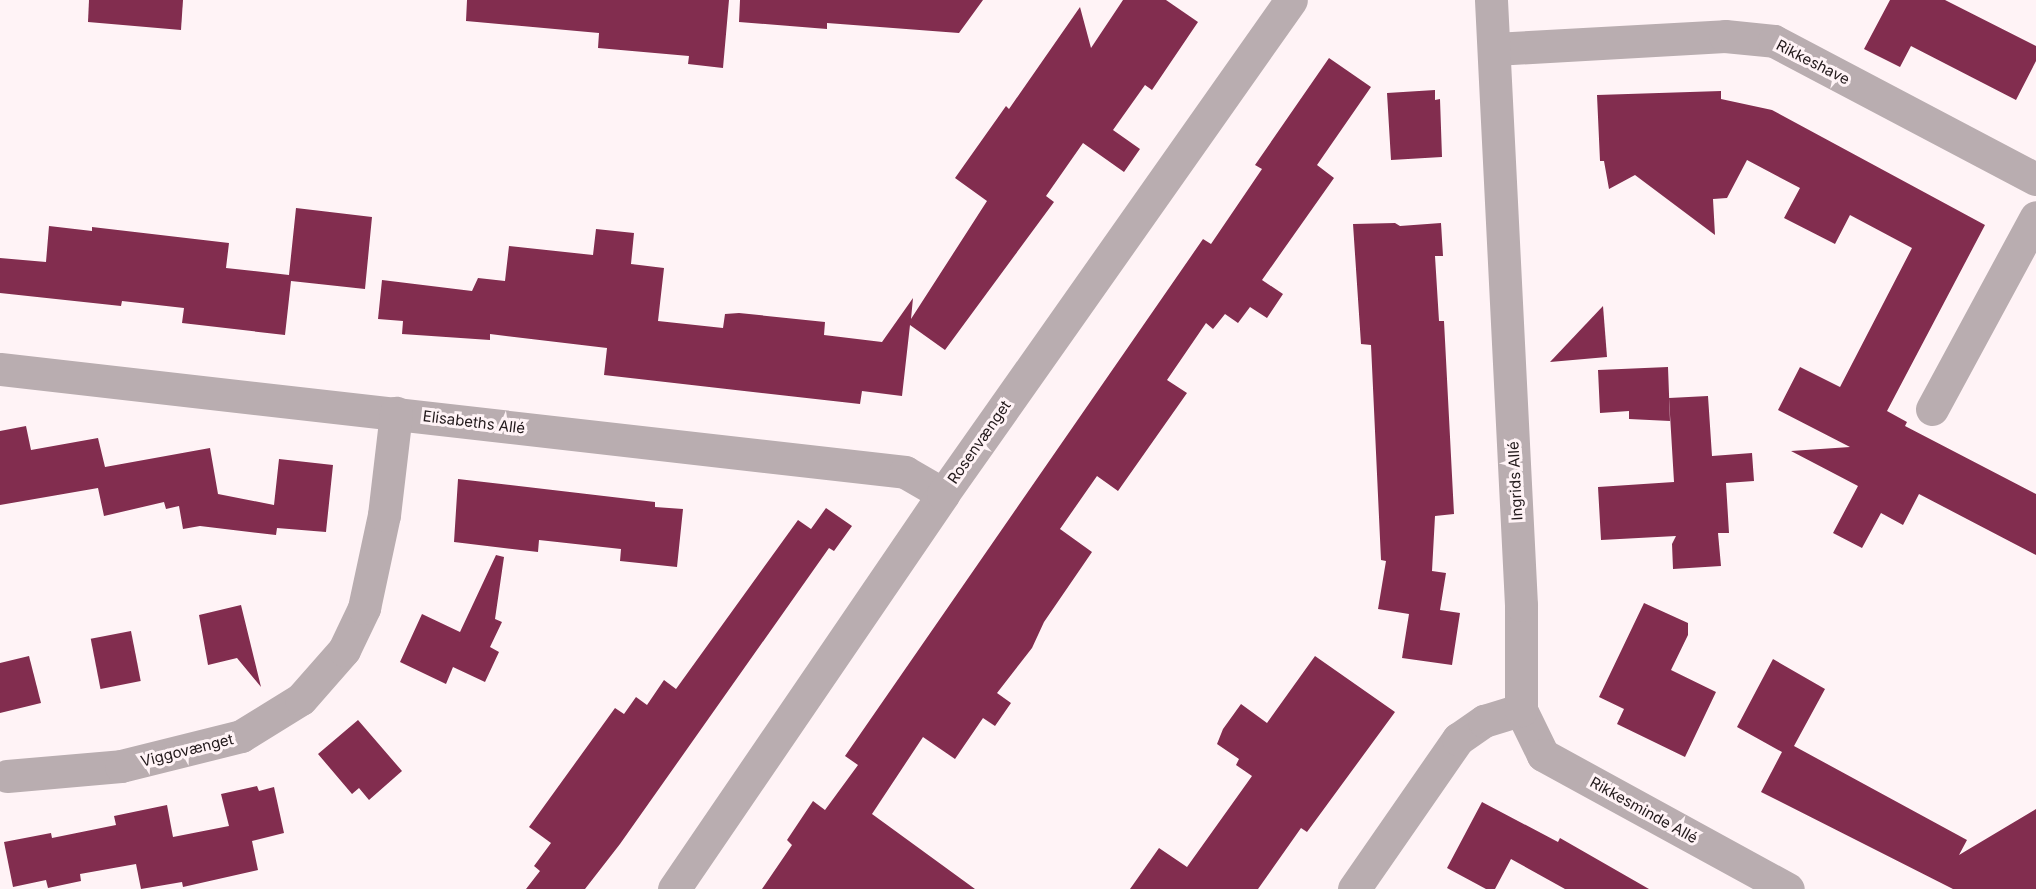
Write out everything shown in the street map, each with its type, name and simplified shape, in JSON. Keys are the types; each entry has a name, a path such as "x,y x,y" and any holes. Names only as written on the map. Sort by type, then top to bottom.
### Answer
{"street":[{"name":"Rosenvænget","path":"674,889 943,494 1291,0"},
{"name":"Ingrids Allé","path":"1491,0 1521,605 1521,710"},
{"name":"Rikkeshave","path":"1494,49 1725,36 1774,41 2036,179"},
{"path":"1932,409 2036,217"},
{"name":"Elisabeths Allé","path":"0,369 905,472 943,494"},
{"name":"Viggovænget","path":"7,776 122,766 230,739 301,699 344,650 364,608 384,515 396,413"},
{"path":"1353,889 1458,739 1484,721 1521,710"},
{"name":"Rikkesminde Allé","path":"1521,710 1543,755 1788,889"}],"building":[{"path":"89,0 183,0 181,30 88,22"},
{"path":"467,0 729,0 723,68 688,64 689,56 598,48 599,33 466,21"},
{"path":"740,0 983,0 959,33 827,23 827,29 739,22"},
{"path":"1123,0 1166,0 1198,22 1152,90 1145,85 1113,130 1140,149 1124,172 1083,143 1046,196 1054,202 945,350 910,325 902,396 862,391 860,404 604,375 607,348 490,334 490,340 402,334 403,321 378,319 382,280 472,291 478,278 505,281 509,246 593,255 596,229 634,233 631,264 664,268 658,321 723,328 725,314 739,313 825,322 824,335 882,342 913,298 911,319 987,201 955,178 1006,106 1009,109 1080,7 1091,48"},
{"path":"1890,0 1945,0 2036,46 2036,61 2016,100 1911,46 1900,67 1864,49"},
{"path":"1329,58 1371,87 1317,165 1334,178 1262,280 1283,294 1267,318 1250,307 1238,323 1225,314 1213,329 1206,323 1167,380 1187,393 1118,491 1097,476 1060,529 1092,552 1044,622 1032,648 997,693 1011,703 995,726 983,718 955,759 923,737 872,814 975,889 762,889 792,845 787,840 813,801 825,810 858,765 845,756 1203,239 1211,244 1262,169 1255,165"},
{"path":"1435,90 1435,100 1440,99 1442,157 1391,160 1387,93"},
{"path":"1721,91 1721,99 1772,110 1985,225 1887,411 1907,422 1905,426 2036,494 2036,555 1919,494 1903,525 1881,513 1862,548 1833,533 1858,486 1791,451 1850,447 1778,410 1800,367 1840,387 1912,248 1850,215 1835,244 1784,218 1800,188 1747,160 1727,198 1713,199 1715,235 1635,175 1609,189 1604,161 1600,161 1597,95"},
{"path":"296,208 372,217 365,289 291,281 285,335 182,323 184,308 122,301 121,306 0,293 0,258 46,262 49,226 92,231 92,227 229,243 226,268 289,275"},
{"path":"1395,223 1400,226 1441,223 1443,256 1435,256 1439,321 1444,321 1454,514 1435,516 1432,571 1446,573 1440,610 1460,613 1452,665 1402,658 1409,614 1378,609 1386,561 1381,560 1371,345 1361,344 1353,224"},
{"path":"1603,306 1607,357 1550,362"},
{"path":"1668,367 1670,421 1629,419 1629,411 1600,413 1598,370"},
{"path":"1708,396 1712,456 1752,453 1754,481 1726,483 1729,533 1718,533 1721,566 1673,569 1672,544 1676,536 1601,540 1598,487 1674,482 1669,398"},
{"path":"26,426 31,450 98,438 105,467 210,448 218,494 274,505 279,459 333,465 326,532 277,528 276,535 200,526 183,529 179,506 166,509 164,502 104,516 98,488 0,505 0,431"},
{"path":"458,479 655,502 655,507 683,509 677,567 620,561 621,549 539,540 538,552 454,542"},
{"path":"826,508 852,526 834,551 829,548 620,844 585,889 526,889 540,871 534,866 551,843 529,827 615,708 624,714 636,697 647,705 664,680 676,689 798,520 811,529"},
{"path":"496,555 504,557 495,619 502,622 490,647 499,652 485,682 453,667 446,684 400,662 422,614 460,632"},
{"path":"1644,603 1688,623 1688,635 1671,670 1716,692 1685,757 1617,724 1624,709 1599,697"},
{"path":"241,605 261,687 237,658 208,665 199,615"},
{"path":"131,631 141,681 100,689 91,639"},
{"path":"29,656 41,703 0,713 0,663"},
{"path":"1315,656 1395,712 1307,832 1301,828 1258,889 1130,889 1159,848 1187,867 1252,776 1236,765 1239,759 1217,744 1223,729 1241,704 1267,723"},
{"path":"1773,659 1825,689 1794,746 1967,840 1959,855 2036,809 2036,889 1953,889 1761,792 1782,752 1737,727"},
{"path":"358,720 402,771 369,800 359,788 352,794 318,754"},
{"path":"257,786 259,791 274,787 284,833 252,841 258,870 183,887 182,882 141,889 136,864 80,874 81,881 48,888 46,880 13,887 4,842 51,833 52,838 116,825 114,816 167,805 173,837 229,826 221,794"},
{"path":"1482,802 1558,842 1560,838 1649,889 1565,889 1511,859 1495,889 1486,889 1447,868"}]}
